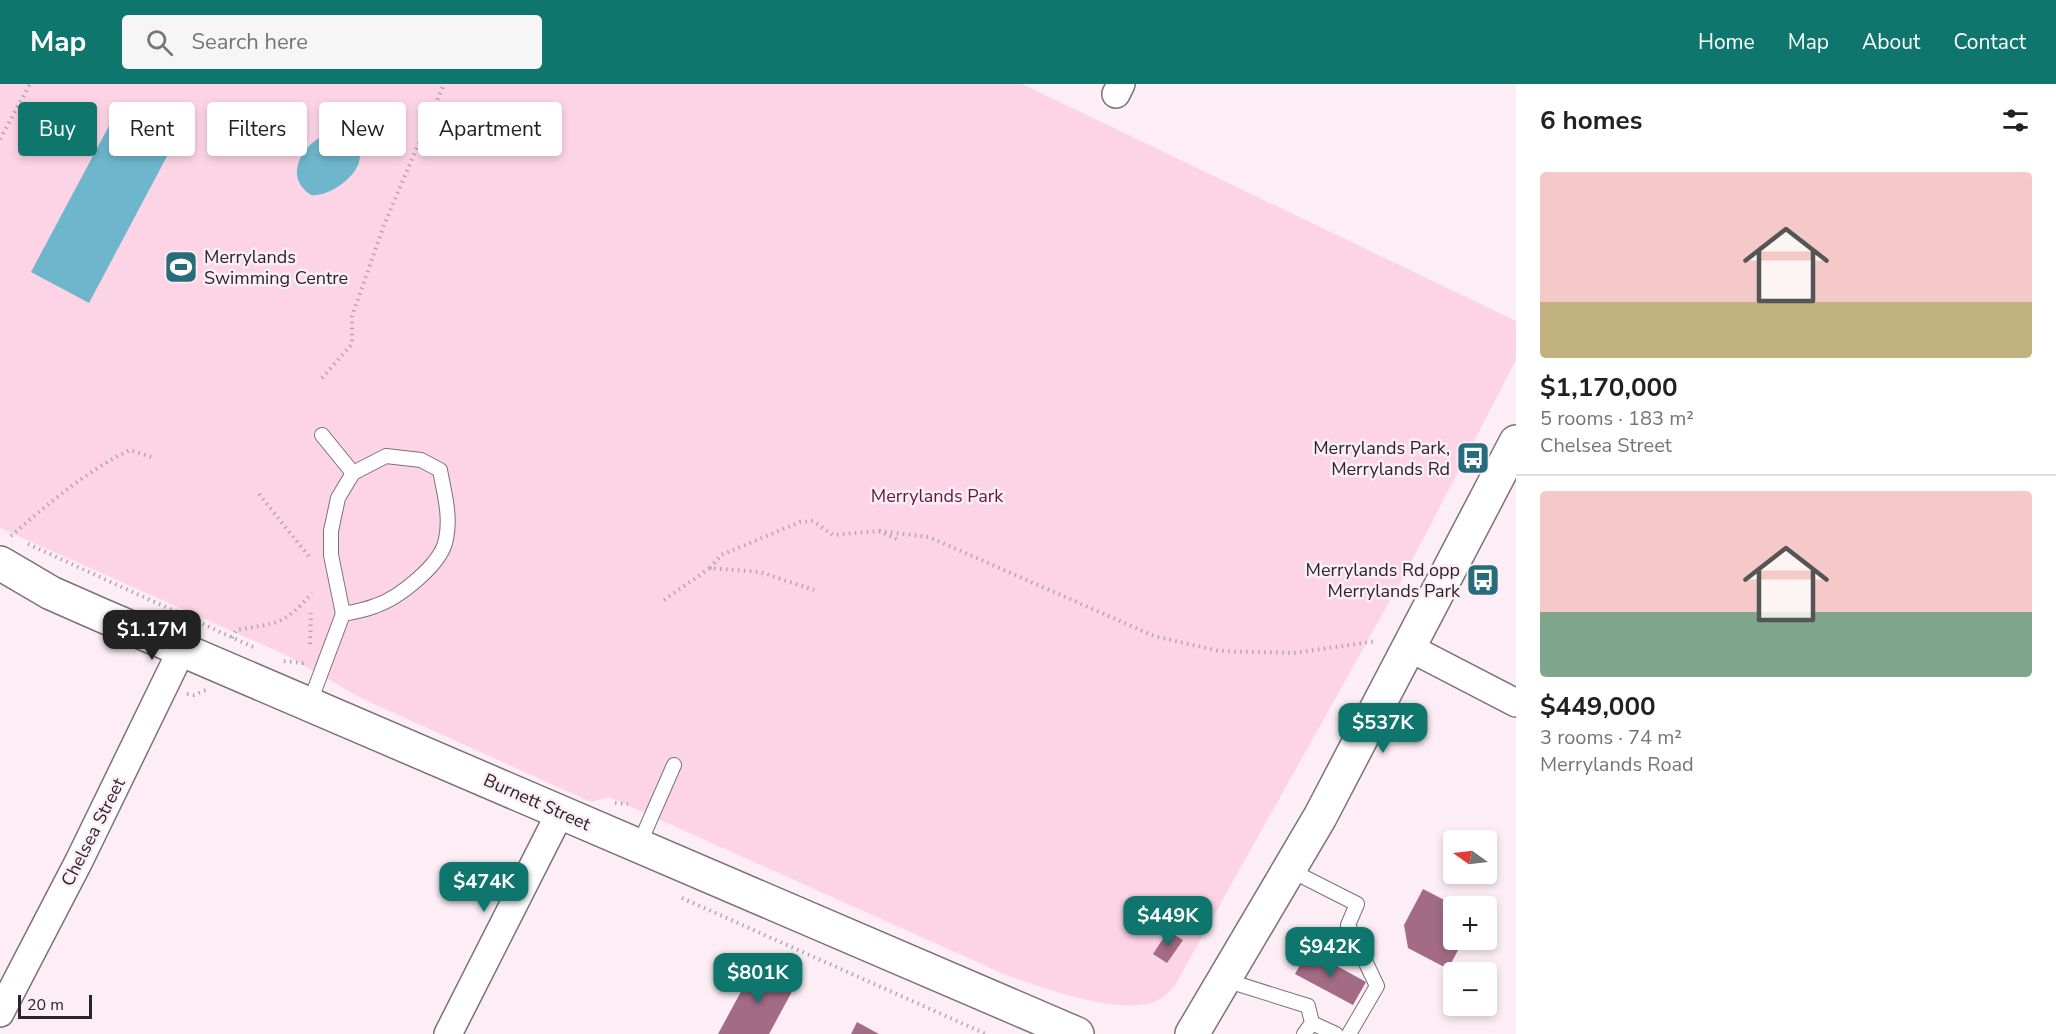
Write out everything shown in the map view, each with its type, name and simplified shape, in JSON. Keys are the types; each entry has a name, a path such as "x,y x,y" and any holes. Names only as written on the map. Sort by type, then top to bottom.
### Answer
{"main road":[{"path":"1192,1034 1320,817 1516,442"},
{"name":"Burnett Street","path":"5,549 51,593 310,702 560,813 1067,1032"}],"street":[{"path":"1410,648 1516,703"},
{"name":"Chelsea Street","path":"0,1013 79,861 182,649"},
{"path":"448,1034 560,813"}],"lane":[{"path":"322,435 353,473"},
{"path":"310,702 343,614 331,555 332,531 338,498 353,473 386,456 421,460 440,470 447,508 447,534 446,541 432,567 377,606 343,614"},
{"path":"638,847 674,765"},
{"path":"1288,869 1357,904 1348,925 1377,986 1349,1034"},
{"path":"1224,980 1308,1006 1308,1029 1336,1034"}],"path":[{"path":"0,139 30,84"},
{"path":"322,378 352,344 352,316 384,225 444,84"},
{"path":"5,549 62,493 110,460 130,450 154,458"},
{"path":"259,494 316,565"},
{"path":"664,600 710,568 721,555 800,522 813,521 833,535 879,531 928,537 1154,636 1219,651 1294,653 1377,641"},
{"path":"0,531 5,549"},
{"path":"879,531 899,540"},
{"path":"5,549 233,637 263,651"},
{"path":"710,568 760,572 814,590"},
{"path":"230,642 236,630 277,623 296,612 312,593"},
{"path":"273,656 284,661 303,663 309,654 311,614"},
{"path":"672,894 986,1034"}],"green space":[{"name":"Merrylands Park","path":"0,84 1022,84 1516,321 1516,360 1406,572 1175,985 1168,993 1154,1002 1139,1005 1101,1003 1059,993 1006,975 609,797 591,802 361,698 286,655 0,528"}],"water":[{"path":"109,126 109,156 167,156 89,303 31,272 93,156 97,156 97,148"},
{"path":"319,138 319,156 360,156 360,158 357,168 341,185 331,191 311,195 298,180 297,172 302,156 307,156 307,148"}],"building":[{"path":"1423,889 1443,899 1443,950 1458,950 1452,962 1443,962 1443,966 1408,948 1404,925"},
{"path":"1168,931 1183,940 1167,963 1153,954"},
{"path":"1308,950 1366,982 1353,1005 1295,974"},
{"path":"756,964 795,986 769,1034 718,1034"},
{"path":"857,1022 879,1034 851,1034"}],"place":[{"name":"Merrylands Swimming Centre","path":"181,267"},
{"name":"Merrylands Park, Merrylands Rd","path":"1473,458"},
{"name":"Merrylands Rd opp Merrylands Park","path":"1483,580"}]}
